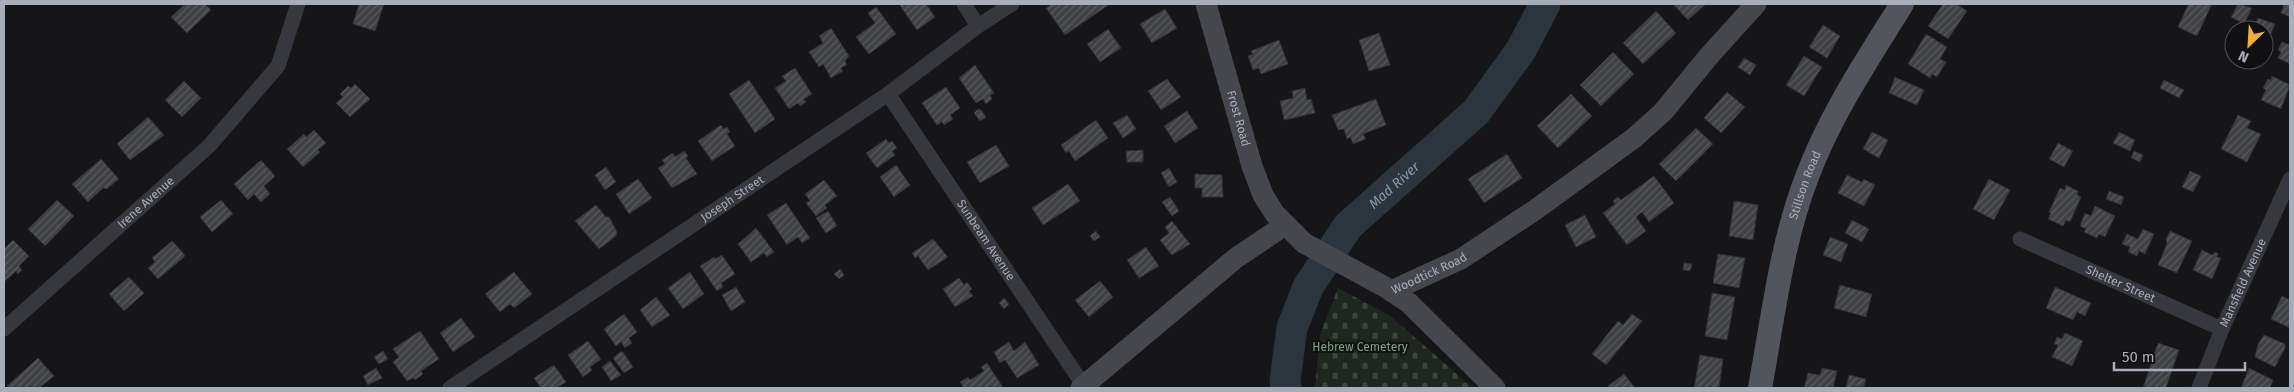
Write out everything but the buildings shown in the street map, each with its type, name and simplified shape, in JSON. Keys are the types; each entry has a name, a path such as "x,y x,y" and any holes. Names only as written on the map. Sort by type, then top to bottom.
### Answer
{"main road":[{"name":"Frost Road","path":"1206,4 1259,188 1268,204 1285,225"},
{"name":"Woodtick Road","path":"1285,225 1310,247 1391,291 1461,259 1535,210 1634,138 1663,112 1709,56 1756,4"},
{"name":"Stillson Road","path":"1760,388 1786,250 1806,177 1843,101 1902,4"},
{"path":"1082,387 1236,258 1285,225"},
{"path":"1391,291 1421,314 1495,388"}],"street":[{"name":"Irene Avenue","path":"4,329 209,146 278,66 298,4"},
{"path":"964,4 978,26"},
{"name":"Joseph Street","path":"459,386 888,94 978,26 1012,4"},
{"name":"Sunbeam Avenue","path":"888,94 1082,387"},
{"name":"Mansfield Avenue","path":"2199,388 2222,329 2290,179"},
{"name":"Shelter Street","path":"2020,239 2222,329"}],"green space":[{"name":"Hebrew Cemetery","path":"1338,288 1389,315 1473,388 1315,388 1320,335"}],"waterway":[{"name":"Mad River","path":"1286,388 1285,381 1292,328 1308,287 1348,226 1476,112 1521,50 1545,4"}]}
